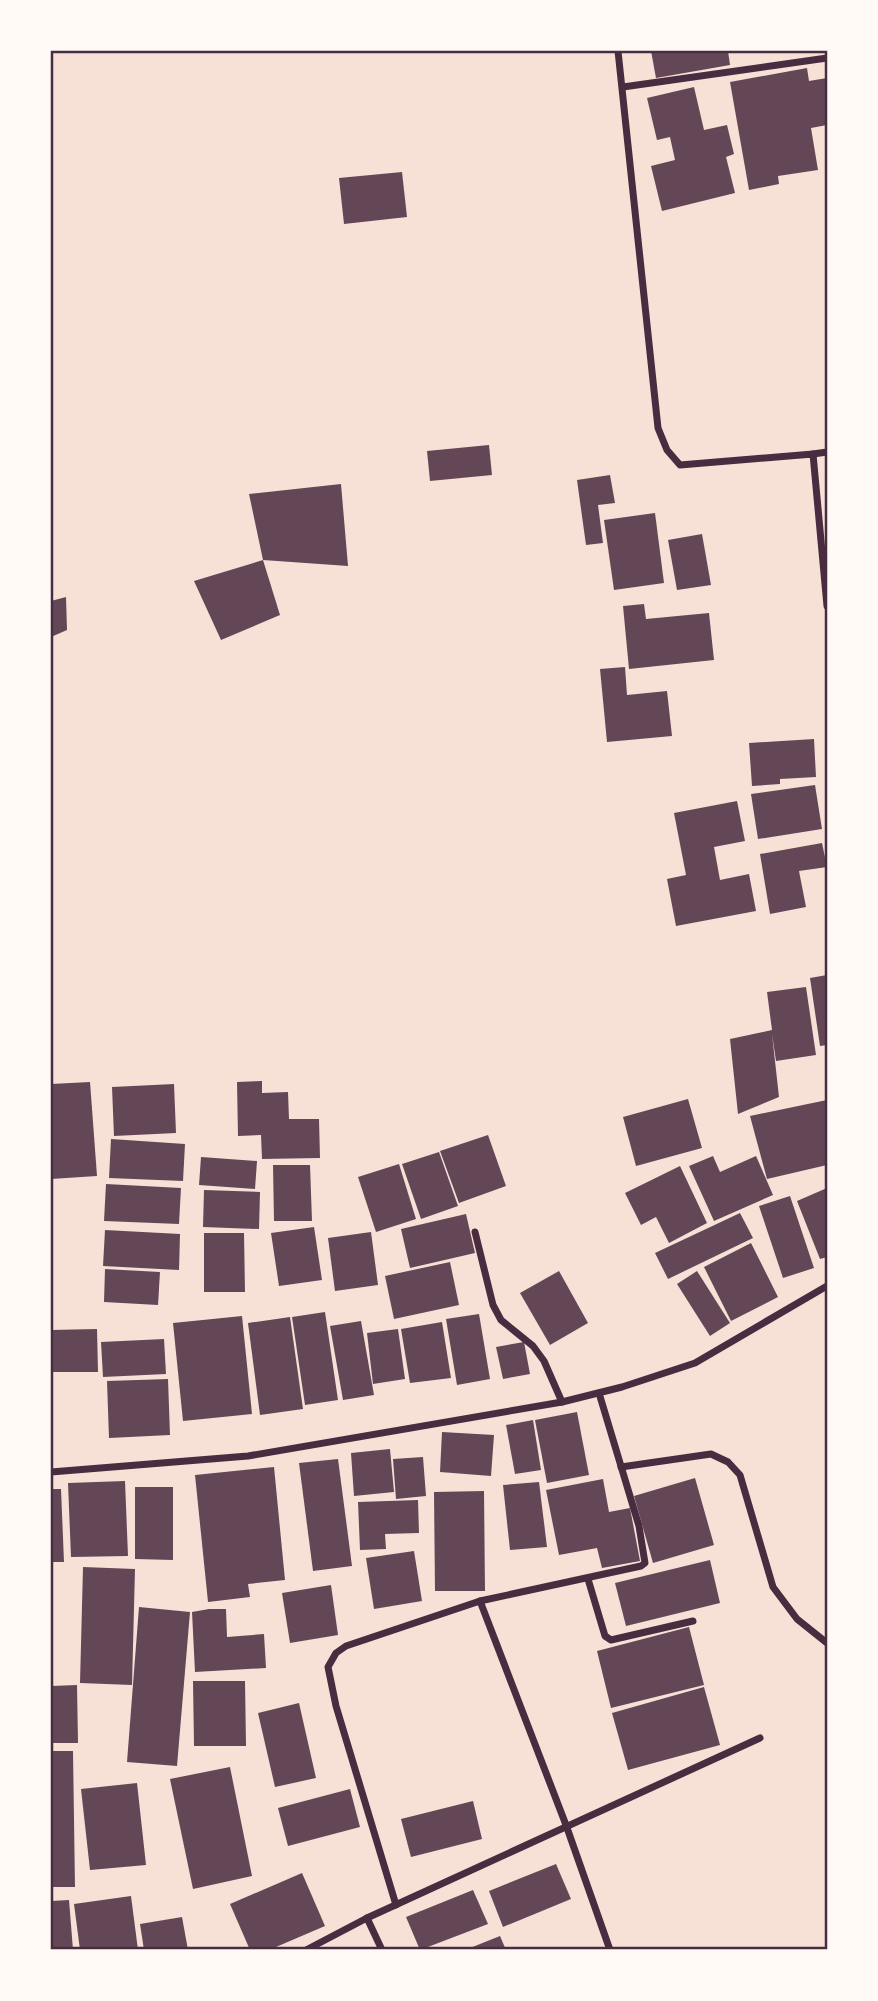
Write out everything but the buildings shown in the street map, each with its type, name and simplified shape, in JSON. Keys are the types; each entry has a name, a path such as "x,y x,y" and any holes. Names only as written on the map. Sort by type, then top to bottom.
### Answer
{"street":[{"path":"618,51 658,428 667,450 680,465 827,452"},
{"path":"623,87 827,58"},
{"path":"813,454 827,606"},
{"path":"475,1233 493,1305 501,1320 533,1346 544,1361 562,1402"},
{"path":"51,1472 248,1455 562,1402 695,1363 827,1286"},
{"path":"396,1905 328,1667 336,1653 346,1646 480,1601 645,1563 639,1526 599,1393"},
{"path":"621,1467 711,1454 728,1462 740,1475 773,1587 797,1619 827,1643"},
{"path":"588,1578 605,1636 611,1640 692,1621"},
{"path":"480,1601 566,1825 610,1950"},
{"path":"306,1950 367,1918 566,1825 760,1738"},
{"path":"367,1918 382,1950"}]}
